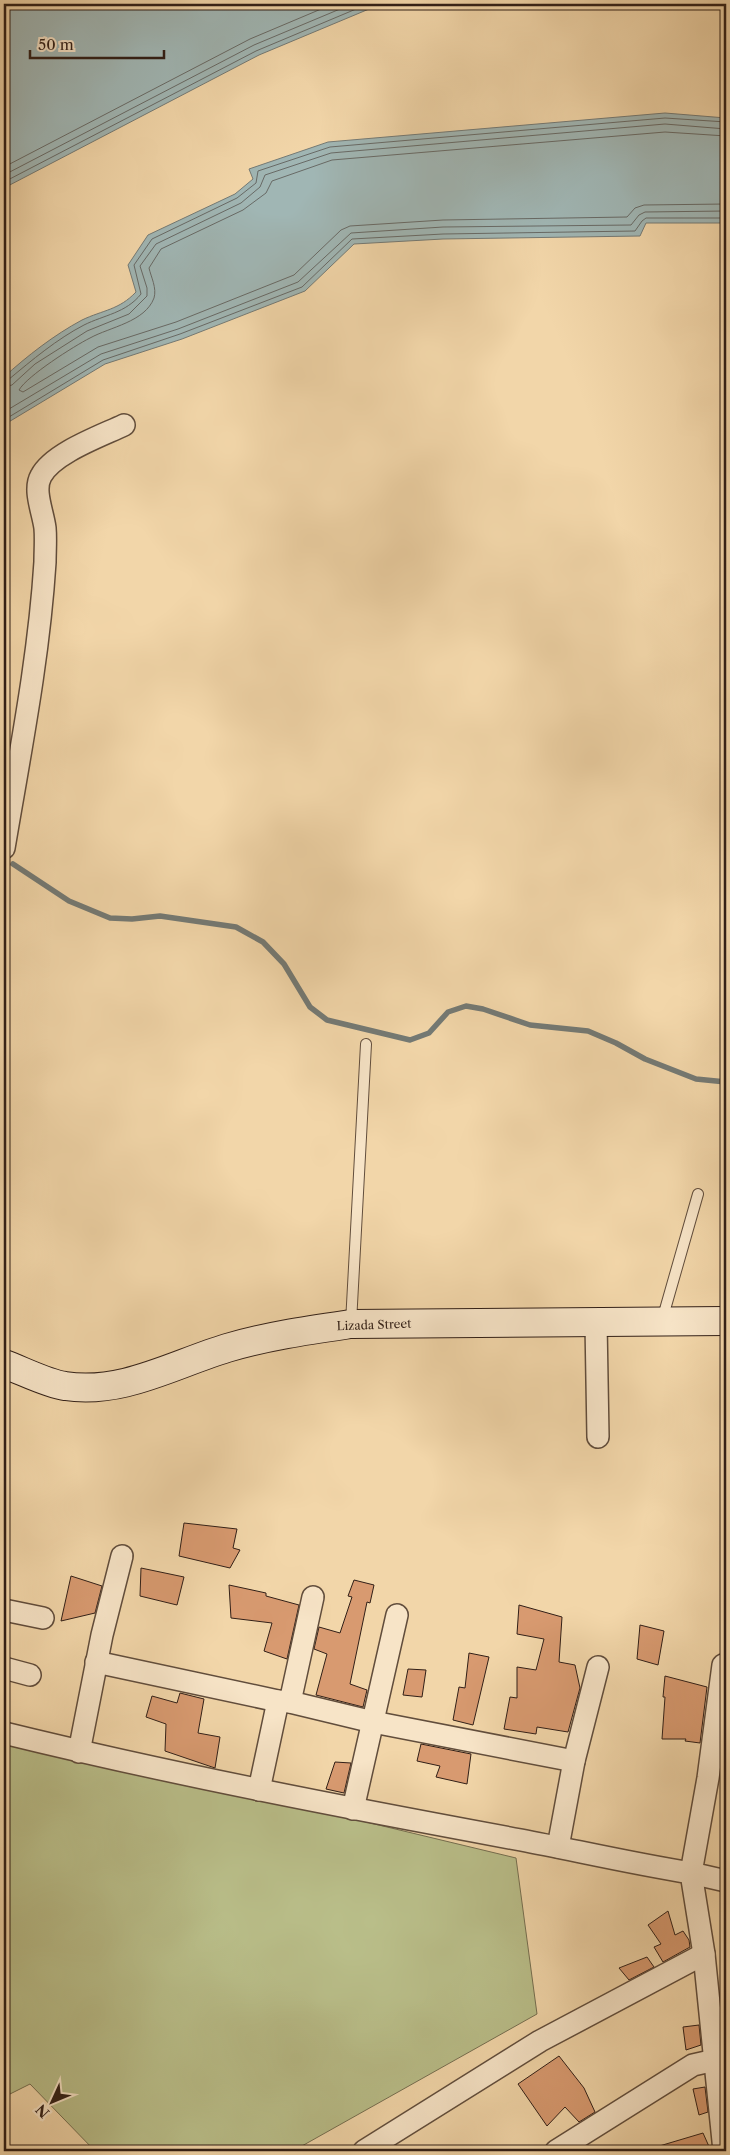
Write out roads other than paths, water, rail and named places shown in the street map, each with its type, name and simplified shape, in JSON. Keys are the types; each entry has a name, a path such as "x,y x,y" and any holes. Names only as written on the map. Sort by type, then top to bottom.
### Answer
{"street":[{"path":"4,848 33,669 44,562 45,529 38,488 40,476 49,465 69,452 124,425"},
{"name":"Lizada Street","path":"4,1364 64,1386 102,1387 155,1375 227,1348 293,1333 351,1324 596,1323 662,1320 726,1321"},
{"path":"596,1323 598,1437"},
{"path":"78,1752 96,1662 122,1556"},
{"path":"259,1790 313,1597"},
{"path":"4,1610 43,1618"},
{"path":"353,1809 397,1614"},
{"path":"96,1662 284,1701 373,1722 574,1761"},
{"path":"723,1665 708,1778 691,1873 704,1954 723,2151"},
{"path":"558,1847 574,1761 598,1667"},
{"path":"4,1668 30,1675"},
{"path":"4,1733 78,1752 259,1790 726,1881"},
{"path":"364,2151 540,2041 704,1954"},
{"path":"556,2151 693,2065 715,2060"}],"lane":[{"path":"351,1324 366,1044"},
{"path":"662,1320 698,1194"}],"water":[{"path":"4,4 381,4 259,55 4,188"},
{"path":"665,113 726,118 726,223 646,223 640,236 443,239 354,244 305,291 182,339 105,364 7,423 4,427 4,377 61,332 130,298 136,292 128,265 148,235 235,194 253,179 249,169 328,142"}],"waterway":[{"path":"13,864 69,901 110,918 132,919 160,916 236,927 263,942 284,964 310,1007 327,1020 410,1040 429,1033 448,1012 466,1006 483,1009 530,1025 588,1031 616,1043 645,1059 696,1079 726,1082"}]}
